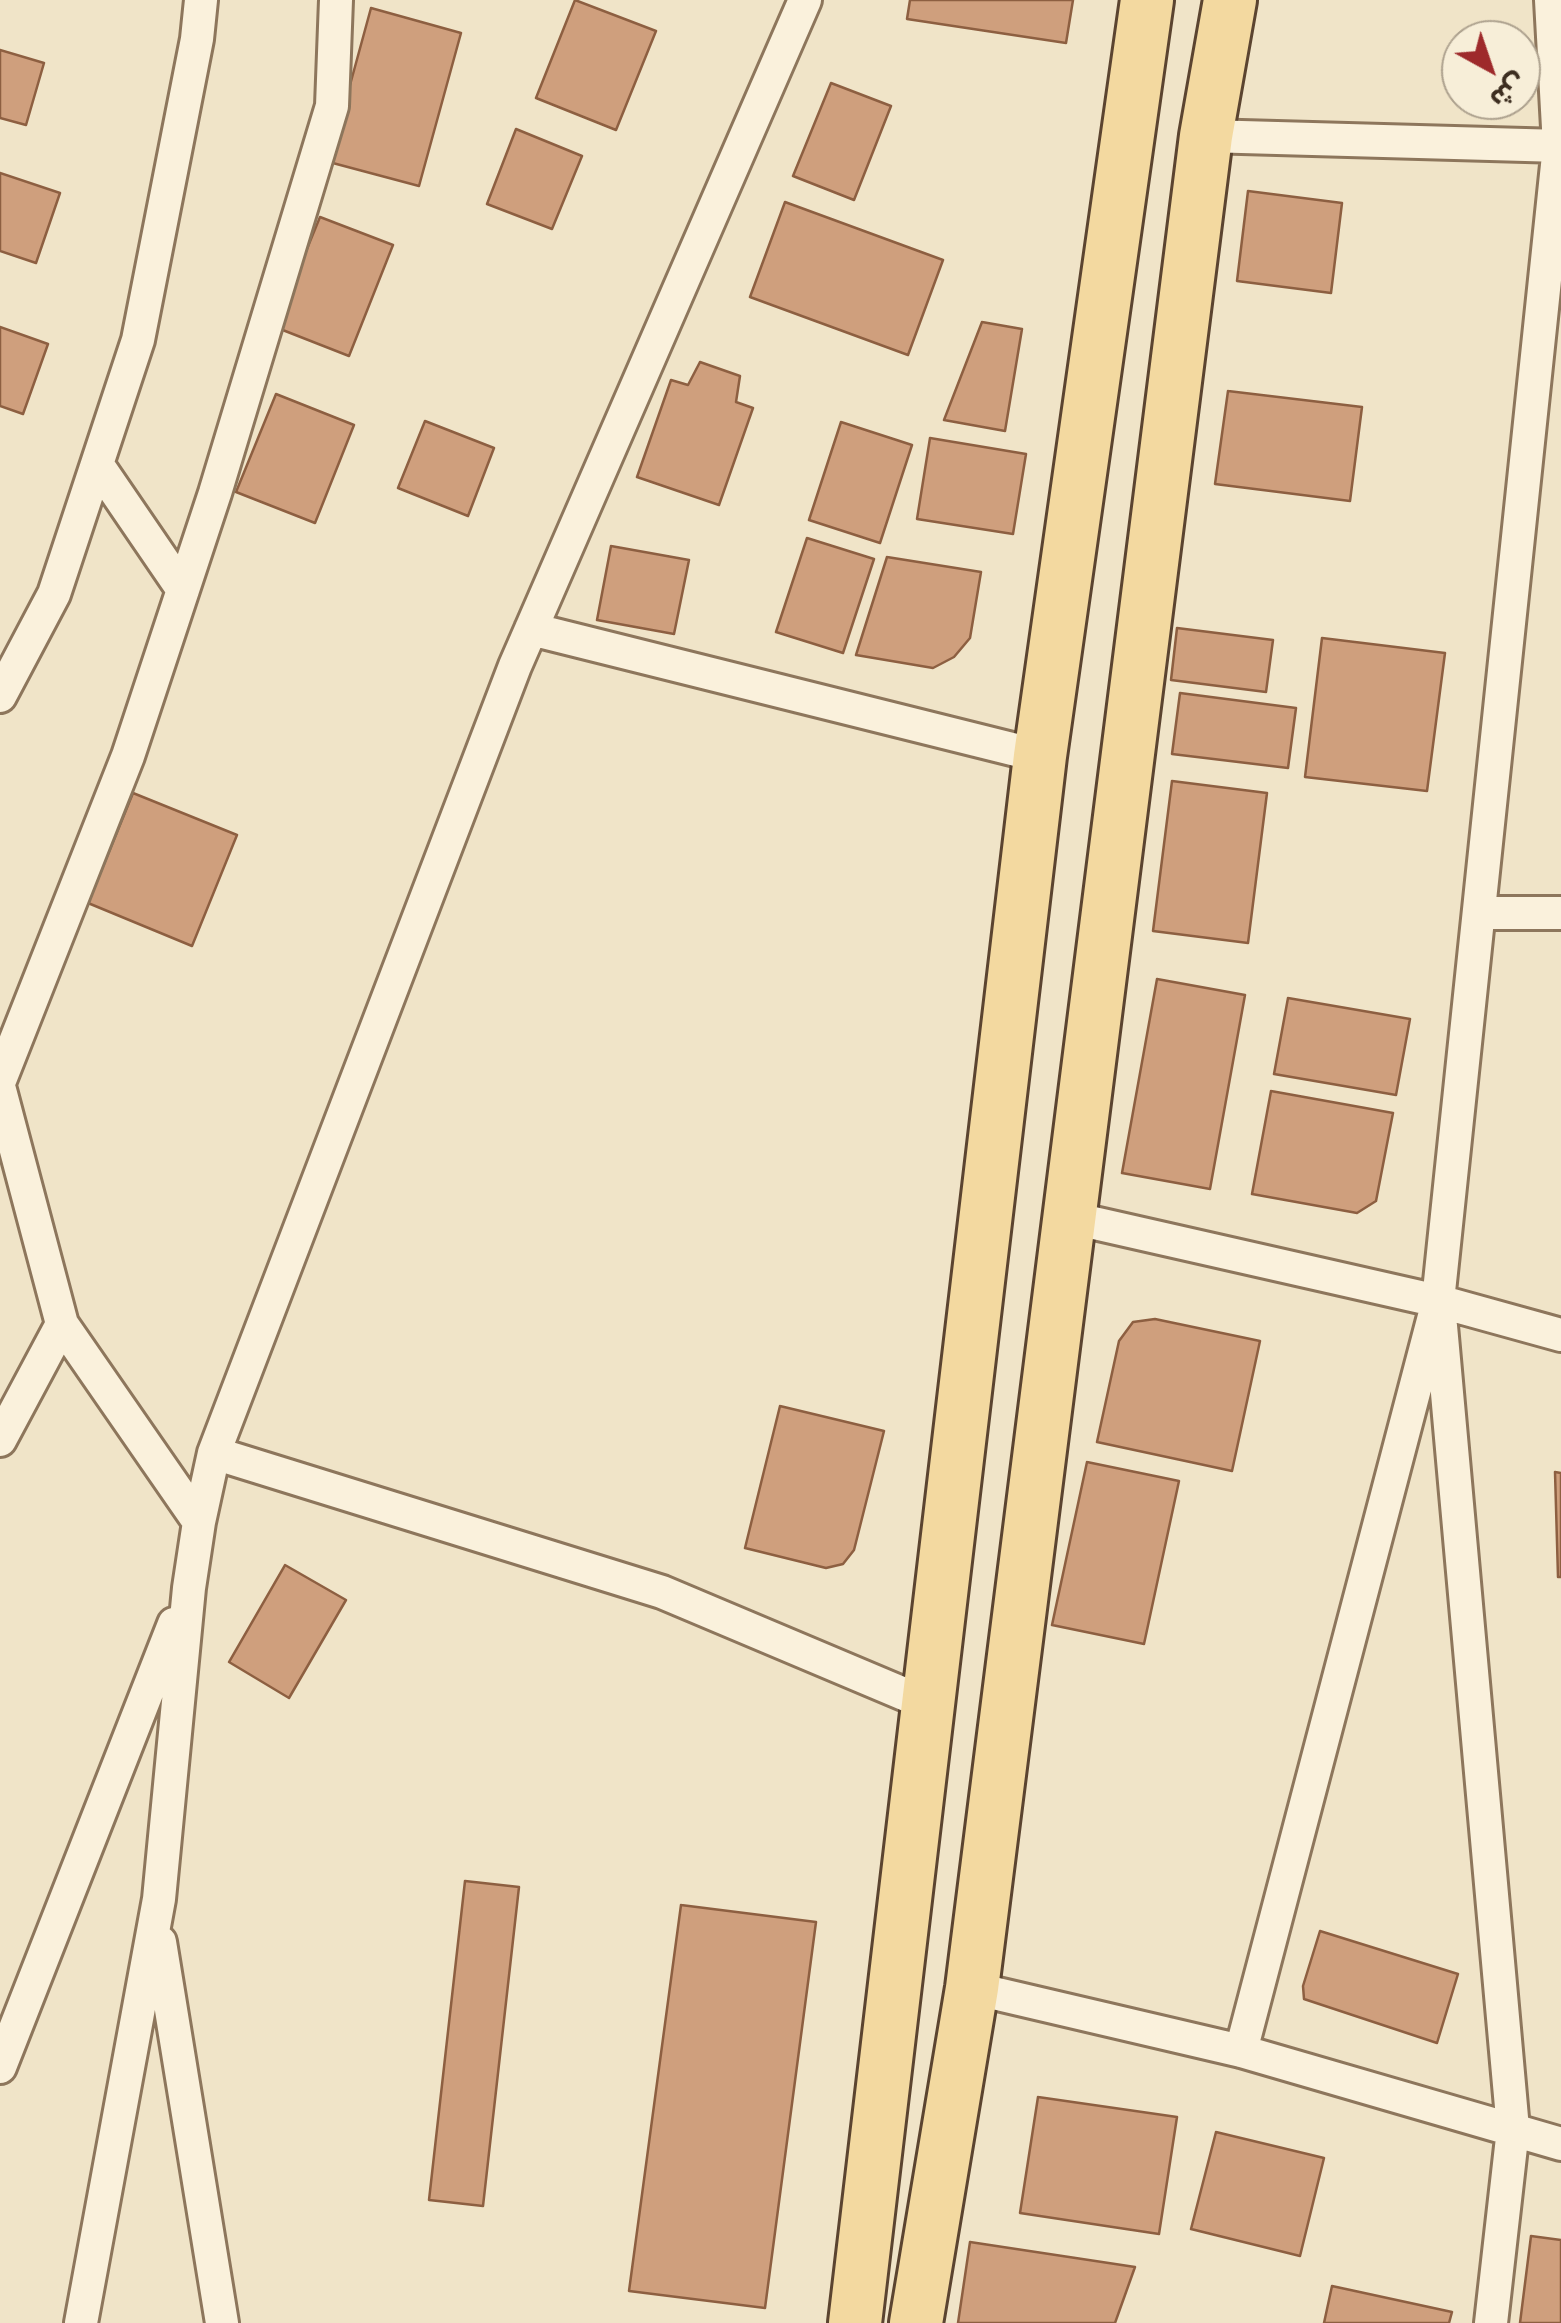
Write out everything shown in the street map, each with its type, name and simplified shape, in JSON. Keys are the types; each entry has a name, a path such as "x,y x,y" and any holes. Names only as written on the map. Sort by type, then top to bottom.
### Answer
{"main road":[{"path":"855,2323 1040,756 1148,0"},
{"path":"916,2323 972,1988 1206,136 1230,0"},
{"path":"903,1902 982,1914"}],"street":[{"path":"0,696 54,594 138,340 198,39 201,0"},
{"path":"0,1080 128,756 183,590 332,106 336,0"},
{"path":"81,2323 156,1918 188,1588 214,1453 532,629 804,0"},
{"path":"1241,2051 1438,1301 1560,146 1551,0"},
{"path":"1206,136 1560,146"},
{"path":"97,464 183,590"},
{"path":"532,629 1040,756"},
{"path":"1479,913 1561,913"},
{"path":"0,1090 62,1324 200,1522"},
{"path":"1072,1218 1438,1301 1561,1335"},
{"path":"1438,1301 1513,2129 1491,2323"},
{"path":"0,1440 62,1324"},
{"path":"214,1453 662,1592 930,1705"},
{"path":"0,2068 188,1588"},
{"path":"156,1918 222,2323"},
{"path":"972,1988 1241,2051 1561,2144"}],"building":[{"path":"575,0 656,31 616,130 536,98"},
{"path":"910,0 1073,0 1066,43 907,19"},
{"path":"371,8 461,33 419,186 329,162"},
{"path":"0,50 44,63 26,125 0,118"},
{"path":"831,83 891,106 854,200 793,176"},
{"path":"516,129 582,156 552,229 487,204"},
{"path":"0,173 60,193 36,263 0,251"},
{"path":"1248,191 1342,203 1331,293 1237,281"},
{"path":"785,202 943,260 908,355 750,297"},
{"path":"320,217 393,245 349,356 275,327"},
{"path":"982,322 1022,329 1005,431 944,420"},
{"path":"0,327 48,344 23,414 0,406"},
{"path":"700,362 740,376 736,402 753,408 719,505 637,477 671,380 688,385"},
{"path":"1228,391 1362,407 1350,501 1215,484"},
{"path":"276,394 354,425 315,523 236,492"},
{"path":"425,421 494,448 468,516 398,488"},
{"path":"841,422 912,445 880,543 809,520"},
{"path":"930,438 1026,454 1013,534 917,519"},
{"path":"807,538 874,559 843,653 776,632"},
{"path":"611,546 689,560 674,634 597,620"},
{"path":"887,557 981,572 970,638 954,657 933,668 856,655"},
{"path":"1177,628 1273,640 1266,692 1171,680"},
{"path":"1322,638 1445,653 1427,791 1305,777"},
{"path":"1180,693 1296,708 1288,768 1172,754"},
{"path":"1172,781 1267,793 1248,943 1153,931"},
{"path":"133,793 237,835 192,946 88,903"},
{"path":"1157,979 1245,995 1210,1189 1122,1173"},
{"path":"1288,998 1410,1019 1396,1095 1274,1074"},
{"path":"1271,1091 1393,1113 1376,1201 1357,1213 1252,1194"},
{"path":"1155,1319 1260,1341 1232,1471 1097,1442 1119,1341 1133,1322"},
{"path":"780,1406 884,1431 854,1550 843,1564 826,1568 745,1548"},
{"path":"1087,1462 1179,1481 1144,1644 1052,1625"},
{"path":"1555,1472 1561,1473 1561,1577 1558,1577"},
{"path":"285,1565 346,1600 289,1698 229,1662"},
{"path":"465,1881 519,1887 483,2206 429,2200"},
{"path":"681,1905 816,1922 765,2308 629,2291"},
{"path":"1320,1931 1458,1974 1437,2043 1304,1999 1303,1986"},
{"path":"1038,2097 1177,2117 1159,2234 1020,2213"},
{"path":"1216,2132 1324,2158 1300,2256 1191,2229"},
{"path":"1531,2236 1561,2240 1561,2323 1520,2323"},
{"path":"970,2242 1135,2267 1115,2323 958,2323"},
{"path":"1332,2286 1452,2312 1449,2323 1324,2323"}]}
